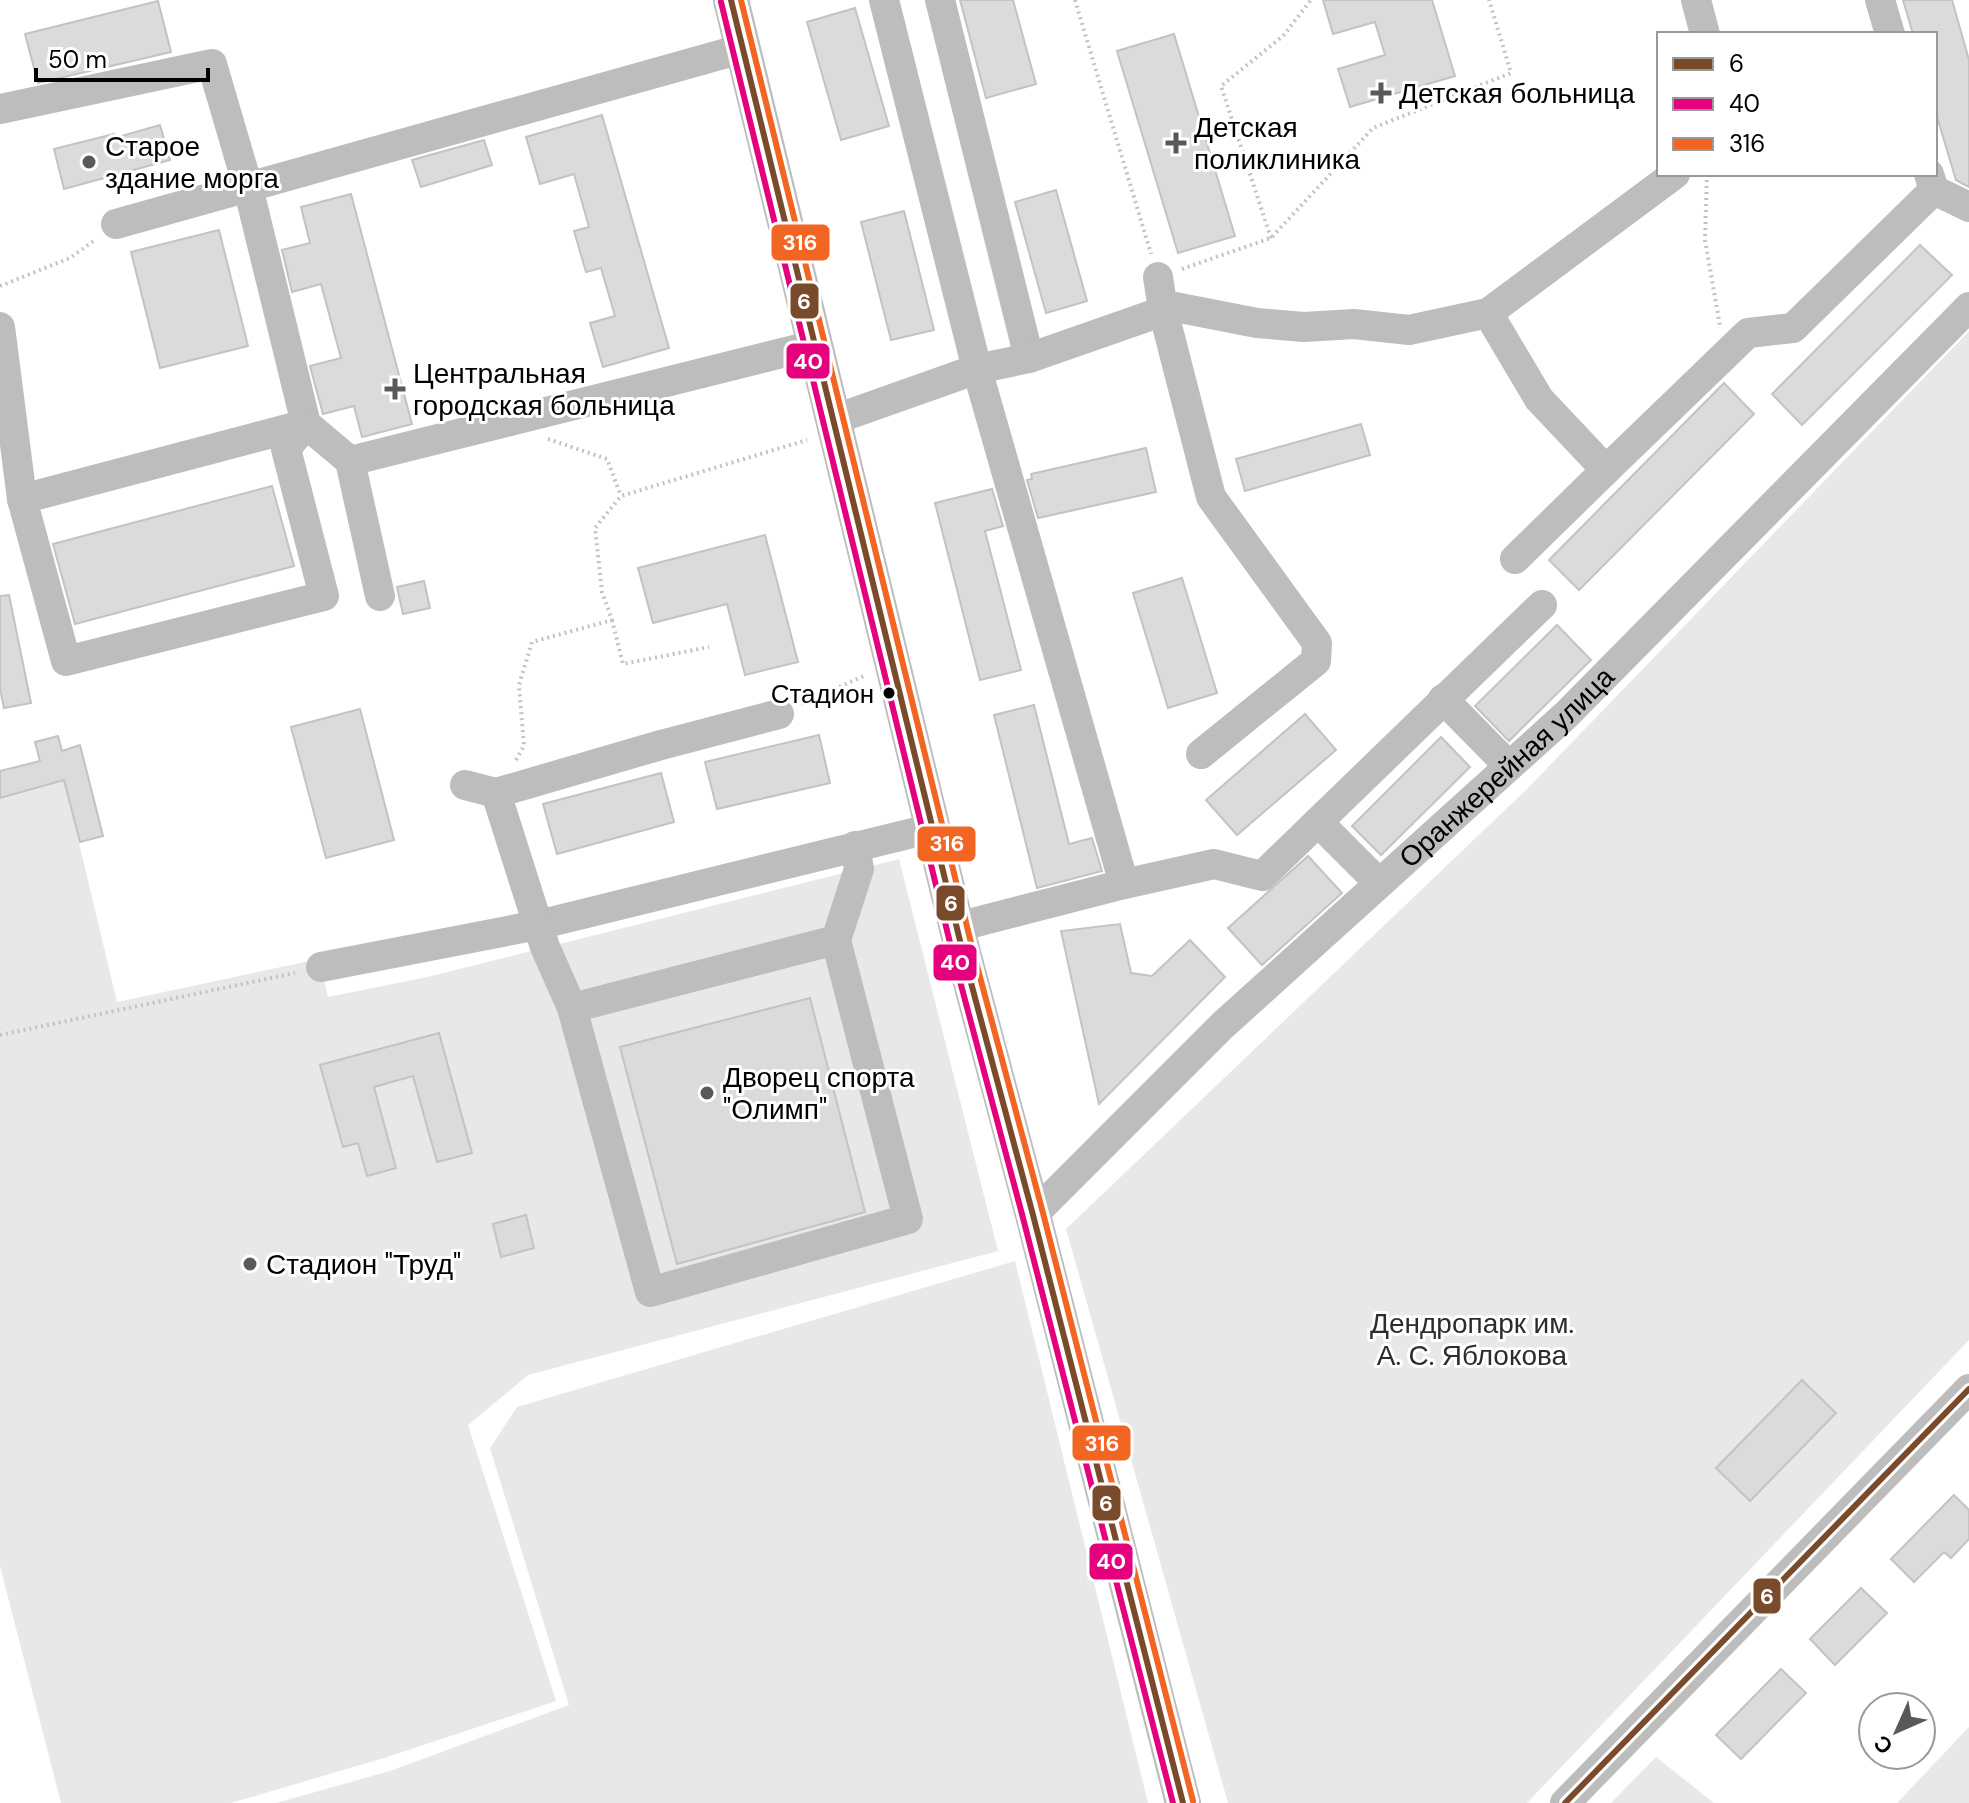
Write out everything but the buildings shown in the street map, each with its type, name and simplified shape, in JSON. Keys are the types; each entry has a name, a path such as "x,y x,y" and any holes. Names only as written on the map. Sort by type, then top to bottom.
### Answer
{"main road":[{"path":"731,0 814,345 821,430 889,649 957,927 1183,1803"}],"street":[{"path":"884,0 977,369 1124,884"},
{"path":"940,0 1029,358"},
{"path":"1696,0 1704,32"},
{"path":"1880,0 1889,32"},
{"path":"116,224 741,49"},
{"path":"0,109 212,64 248,187 306,424 350,461 380,596"},
{"path":"821,430 977,369 1029,358 1175,307 1273,325 1354,324 1409,330 1488,313 1672,176"},
{"path":"1515,559 1748,333 1793,328 1932,182 1969,207"},
{"path":"1158,277 1163,310 1211,497 1317,643 1316,661 1201,754"},
{"name":"Оранжерейная улица","path":"1033,1215 1223,1025 1566,715 1969,307"},
{"path":"1488,313 1539,399 1606,470"},
{"path":"0,327 22,499 66,661 324,596 286,449 306,424"},
{"path":"350,461 814,345"},
{"path":"22,499 306,424"},
{"path":"957,927 1214,864 1262,876 1542,605"},
{"path":"1443,699 1509,766"},
{"path":"465,785 496,793 779,714"},
{"path":"496,793 545,947 572,1008 650,1292 908,1219 836,940 859,869 855,846"},
{"path":"1318,822 1379,883"},
{"path":"321,967 538,925 933,828"},
{"path":"572,1008 836,940"},
{"path":"1565,1803 1969,1389"}],"path":[{"path":"1075,0 1158,277 1271,238 1373,128 1511,73 1488,0"},
{"path":"1271,238 1221,86 1283,36 1311,0"},
{"path":"1707,176 1705,240 1725,355"},
{"path":"0,286 70,258 116,224"},
{"path":"500,424 607,459 621,496"},
{"path":"709,647 623,664 602,592 595,528 621,496 821,430"},
{"path":"496,793 524,746 519,685 532,642 612,620"},
{"path":"779,714 868,674 889,649"},
{"path":"0,1035 321,967"}],"green space":[{"name":"Дендропарк им. А. С. Яблокова","path":"1969,331 1969,1340 1527,1803 1228,1803 1066,1229 1527,789"},
{"name":"Стадион \"Труд\"","path":"64,780 117,1002 319,959 328,997 427,977 899,859 998,1251 528,1375 468,1425 556,1701 384,1758 231,1803 61,1803 0,1566 0,798"},
{"path":"1015,1261 1148,1803 276,1803 390,1771 569,1705 490,1448 517,1407"},
{"path":"1969,1727 1969,1803 1897,1803 1927,1771 1937,1771 1937,1761"},
{"path":"1656,1757 1714,1803 1611,1803"}],"transit line":[{"name":"6","path":"731,0 962,949 1183,1803"},
{"name":"316","path":"741,0 972,947 1193,1801"},
{"name":"40","path":"721,2 952,951 1173,1803"},
{"name":"6","path":"1565,1803 1969,1389"}],"place":[{"name":"Детская больница","path":"1381,93"},
{"name":"Детская поликлиника","path":"1176,143"},
{"name":"Старое здание морга","path":"89,162"},
{"name":"Центральная городская больница","path":"395,389"},
{"name":"Стадион","path":"889,693"},
{"name":"Дворец спорта \"Олимп\"","path":"707,1093"},
{"name":"Стадион \"Труд\"","path":"250,1264"}]}
